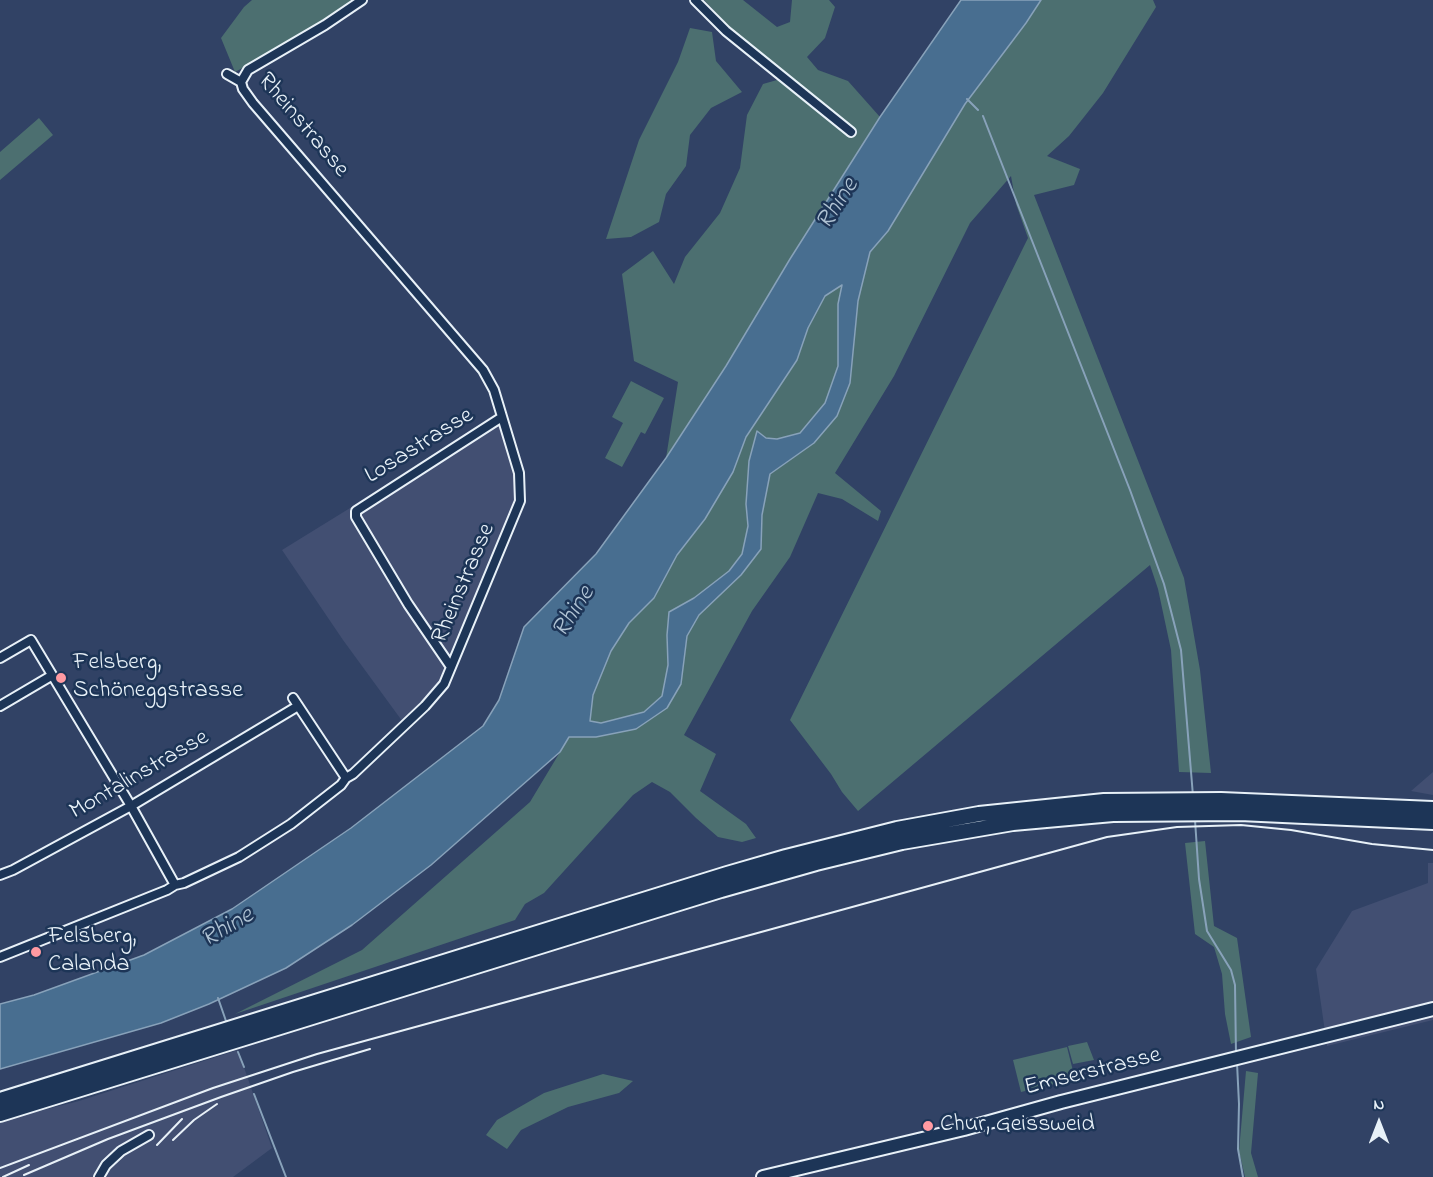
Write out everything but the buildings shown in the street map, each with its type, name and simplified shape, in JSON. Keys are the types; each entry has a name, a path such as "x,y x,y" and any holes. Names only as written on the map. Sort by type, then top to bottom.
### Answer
{"highway":[{"path":"0,1100 786,857 937,821 1019,809 1194,806 1285,801 1433,809"},
{"path":"1194,806 1433,822"},
{"path":"0,1114 698,897 816,863 902,842 1108,808"}],"main road":[{"name":"Emserstrasse","path":"763,1177 964,1129 1061,1102 1433,1009"}],"street":[{"path":"241,82 248,70 325,25 362,0"},
{"path":"695,0 726,31 851,132"},
{"name":"Rheinstrasse","path":"0,957 175,885 184,884 239,857 341,785 425,706 444,684 520,501 520,481 495,390 483,370 253,103 241,82 227,74"},
{"name":"Losastrasse","path":"451,667 408,604 356,514 358,509 502,417"},
{"path":"0,658 31,640 131,806 175,885"},
{"path":"0,706 51,676"},
{"name":"Montalinstrasse","path":"0,875 131,806 296,702 346,778"},
{"path":"99,1177 106,1165 121,1151 149,1135"}],"shaded area":[{"path":"504,413 524,482 523,502 443,692 408,729 343,640 282,550"},
{"path":"1433,772 1433,795 1411,791"},
{"path":"1428,863 1433,863 1433,1020 1327,1046 1316,969 1352,911 1428,883"},
{"path":"238,1050 272,1148 233,1177 0,1177 0,1121 79,1101"}],"green space":[{"path":"252,0 365,0 358,6 235,72 221,38"},
{"path":"704,0 743,0 777,27 790,22 792,0 829,0 835,7 825,38 807,57 818,70 848,81 880,117 790,259 726,366 666,458 678,382 634,361 622,274 653,251 674,284 685,257 720,213 740,168 747,115 763,84 784,78 733,31"},
{"path":"1041,0 1153,0 1156,7 1103,93 1069,136 1047,156 1080,169 1074,185 1034,195 1184,578 1200,670 1211,773 1179,772 1171,650 1158,589 1150,565 858,811 790,720 1028,238 1016,204 1011,176 970,223 894,376 835,473 881,511 878,521 842,499 818,493 790,557 752,611 684,735 716,754 700,791 746,824 756,838 742,842 718,837 670,792 652,782 633,795 544,893 525,904 515,920 235,1014 362,950 530,802 569,737 596,737 636,729 681,684 687,636 699,615 741,575 761,549 762,515 770,474 814,443 850,383 858,301 870,252 888,231 965,104"},
{"path":"690,28 712,32 716,61 742,92 711,108 690,135 686,166 666,194 659,222 631,237 606,239 639,140 678,62"},
{"path":"39,118 53,135 0,180 0,152"},
{"path":"842,284 838,304 838,366 825,403 800,433 777,439 766,438 757,432 746,504 748,526 742,554 729,571 694,598 669,612 668,665 662,696 644,712 600,723 590,721 593,695 611,651 629,623 654,598 677,555 705,519 746,437 797,360 808,328 825,296"},
{"path":"631,381 664,398 645,434 641,432 622,467 605,458 623,423 612,417"},
{"path":"1205,841 1214,926 1237,938 1251,1037 1231,1044 1225,1014 1222,974 1214,947 1195,934 1185,843"},
{"path":"1087,1042 1094,1060 1073,1064 1068,1046"},
{"path":"1067,1047 1075,1079 1021,1092 1013,1060"},
{"path":"1246,1071 1258,1073 1251,1153 1258,1177 1245,1177 1239,1151"},
{"path":"603,1074 633,1081 619,1093 568,1107 521,1130 507,1149 486,1135 497,1120 544,1093"}],"water":[{"name":"Rhine","path":"961,0 1041,0 965,104 888,231 870,252 858,301 850,383 837,416 814,443 770,474 762,515 761,549 741,575 699,615 687,636 681,684 667,708 636,729 596,737 569,737 560,752 431,865 352,925 286,968 209,1004 161,1023 0,1069 0,1004 34,995 144,955 232,909 351,828 483,726 499,700 524,627 596,554 666,458 726,366 790,259 880,117","holes":["842,285 838,304 838,366 825,403 800,433 777,439 766,438 757,431 749,461 746,504 748,526 742,554 729,571 694,598 669,612 668,665 662,696 644,712 601,723 590,721 593,695 611,651 629,623 654,598 677,555 705,519 733,472 746,437 797,360 808,328 825,296"]}],"waterway":[{"path":"967,99 978,110"},
{"path":"983,116 1130,490 1164,584 1181,650 1193,796"},
{"path":"1195,820 1199,879 1207,931 1231,970 1235,985 1236,1055"},
{"path":"218,998 226,1021"},
{"path":"238,1052 244,1067"},
{"path":"1237,1063 1238,1149 1243,1177"},
{"path":"254,1094 286,1177"}],"railway":[{"path":"0,1168 213,1088 317,1054 1107,837 1177,827 1241,825 1291,830 1372,844 1433,850"},
{"path":"24,1175 108,1139 221,1097 370,1049"},
{"path":"173,1140 194,1120 217,1104"},
{"path":"157,1145 182,1119"},
{"path":"3,1177 29,1165"}],"place":[{"name":"Felsberg, Schöneggstrasse","path":"61,678"},
{"name":"Felsberg, Calanda","path":"36,952"},
{"name":"Chur, Geissweid","path":"928,1126"}]}
